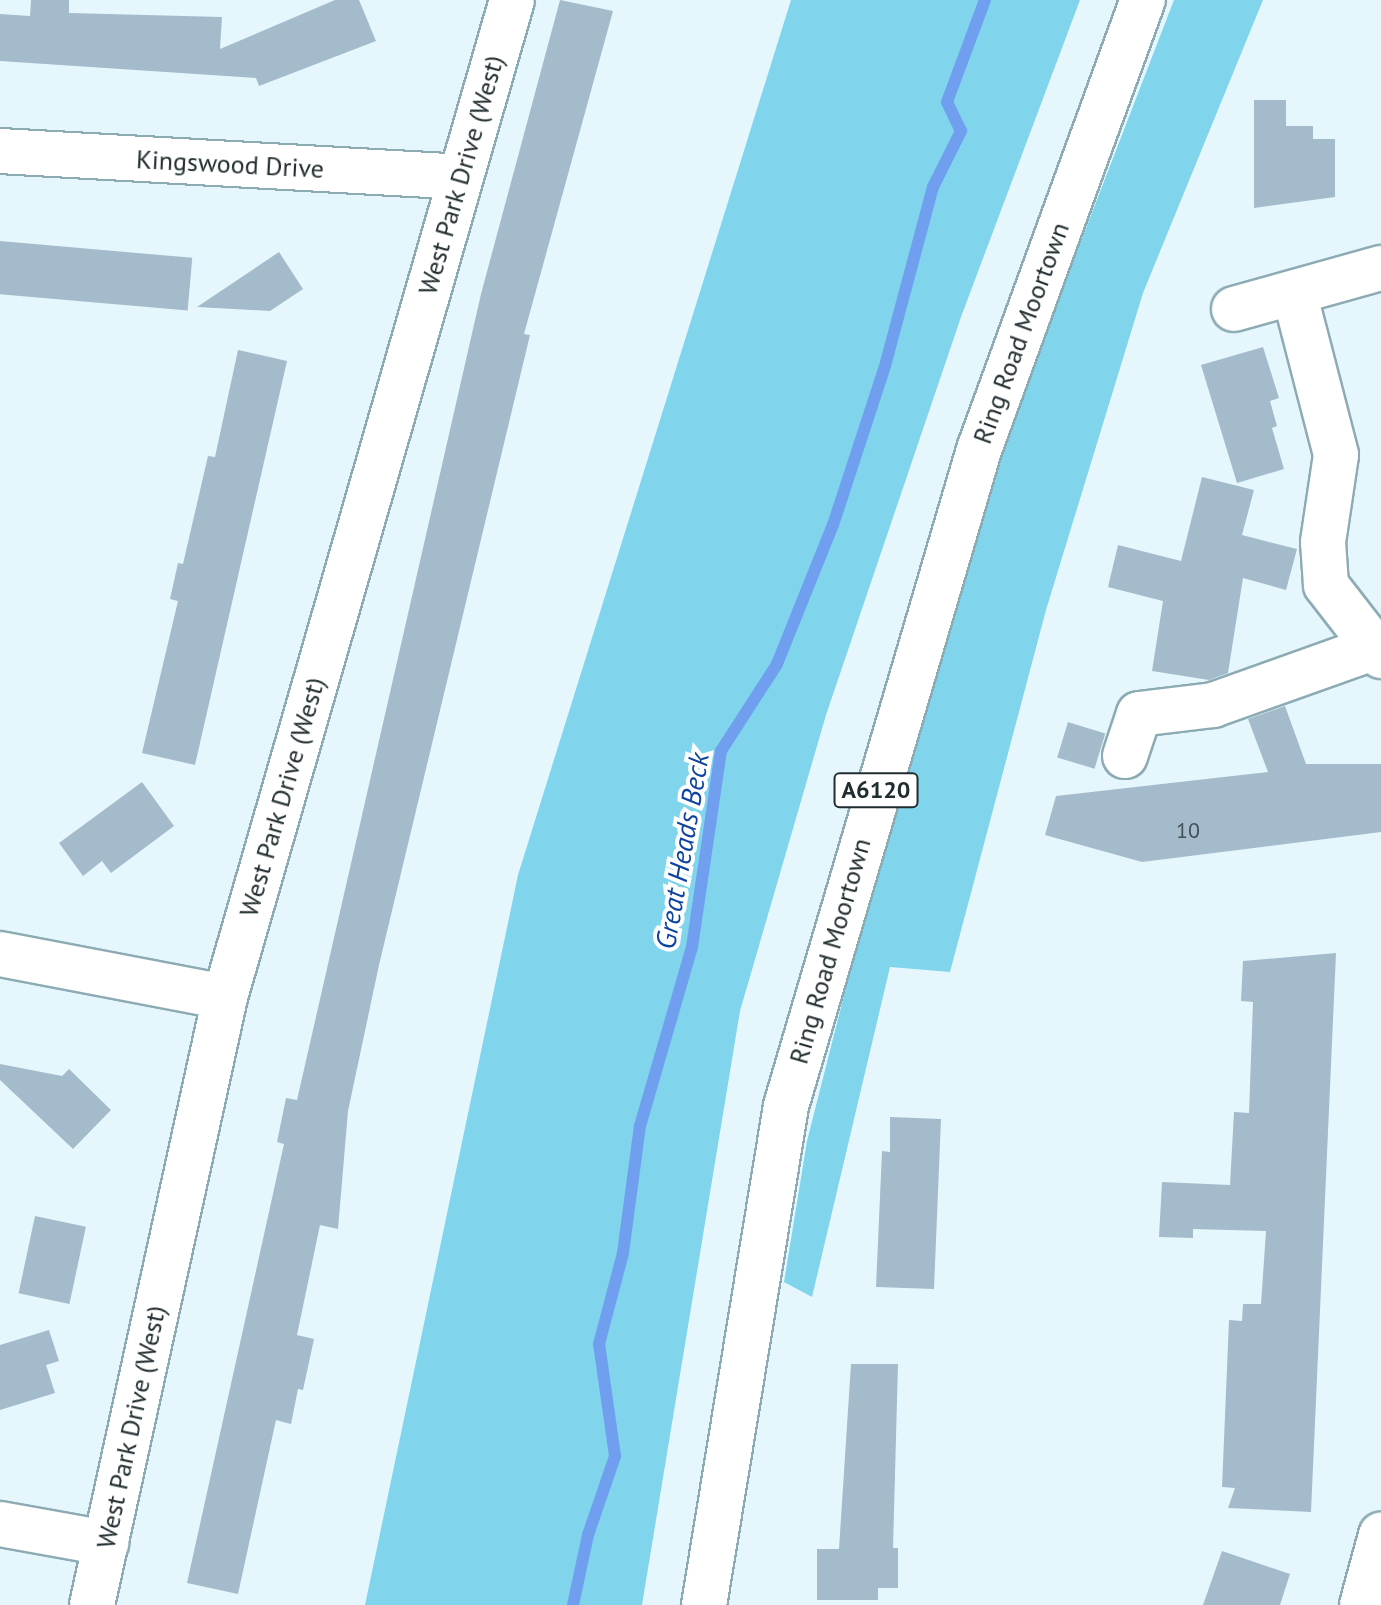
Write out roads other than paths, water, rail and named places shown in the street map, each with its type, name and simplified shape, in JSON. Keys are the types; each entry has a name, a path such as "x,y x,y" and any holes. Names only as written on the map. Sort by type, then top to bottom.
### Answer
{"main road":[{"name":"West Park Drive (West)","path":"92,1605 225,997 512,0"},
{"name":"Ring Road Moortown","path":"704,1605 786,1106 979,450 1143,0"},
{"name":"Kingswood Drive","path":"0,151 459,177"},
{"path":"1234,309 1295,296 1381,268"},
{"path":"1125,756 1139,714 1213,705 1377,652 1326,585 1323,542 1336,455 1295,296"},
{"path":"0,954 225,997"},
{"path":"0,1524 106,1543"},
{"path":"1362,1605 1381,1535"}],"waterway":[{"name":"Great Heads Beck","path":"573,1605 588,1535 615,1456 599,1344 623,1253 640,1126 692,947 721,751 777,664 833,525 885,366 933,187 961,131 947,102 985,0"}]}
